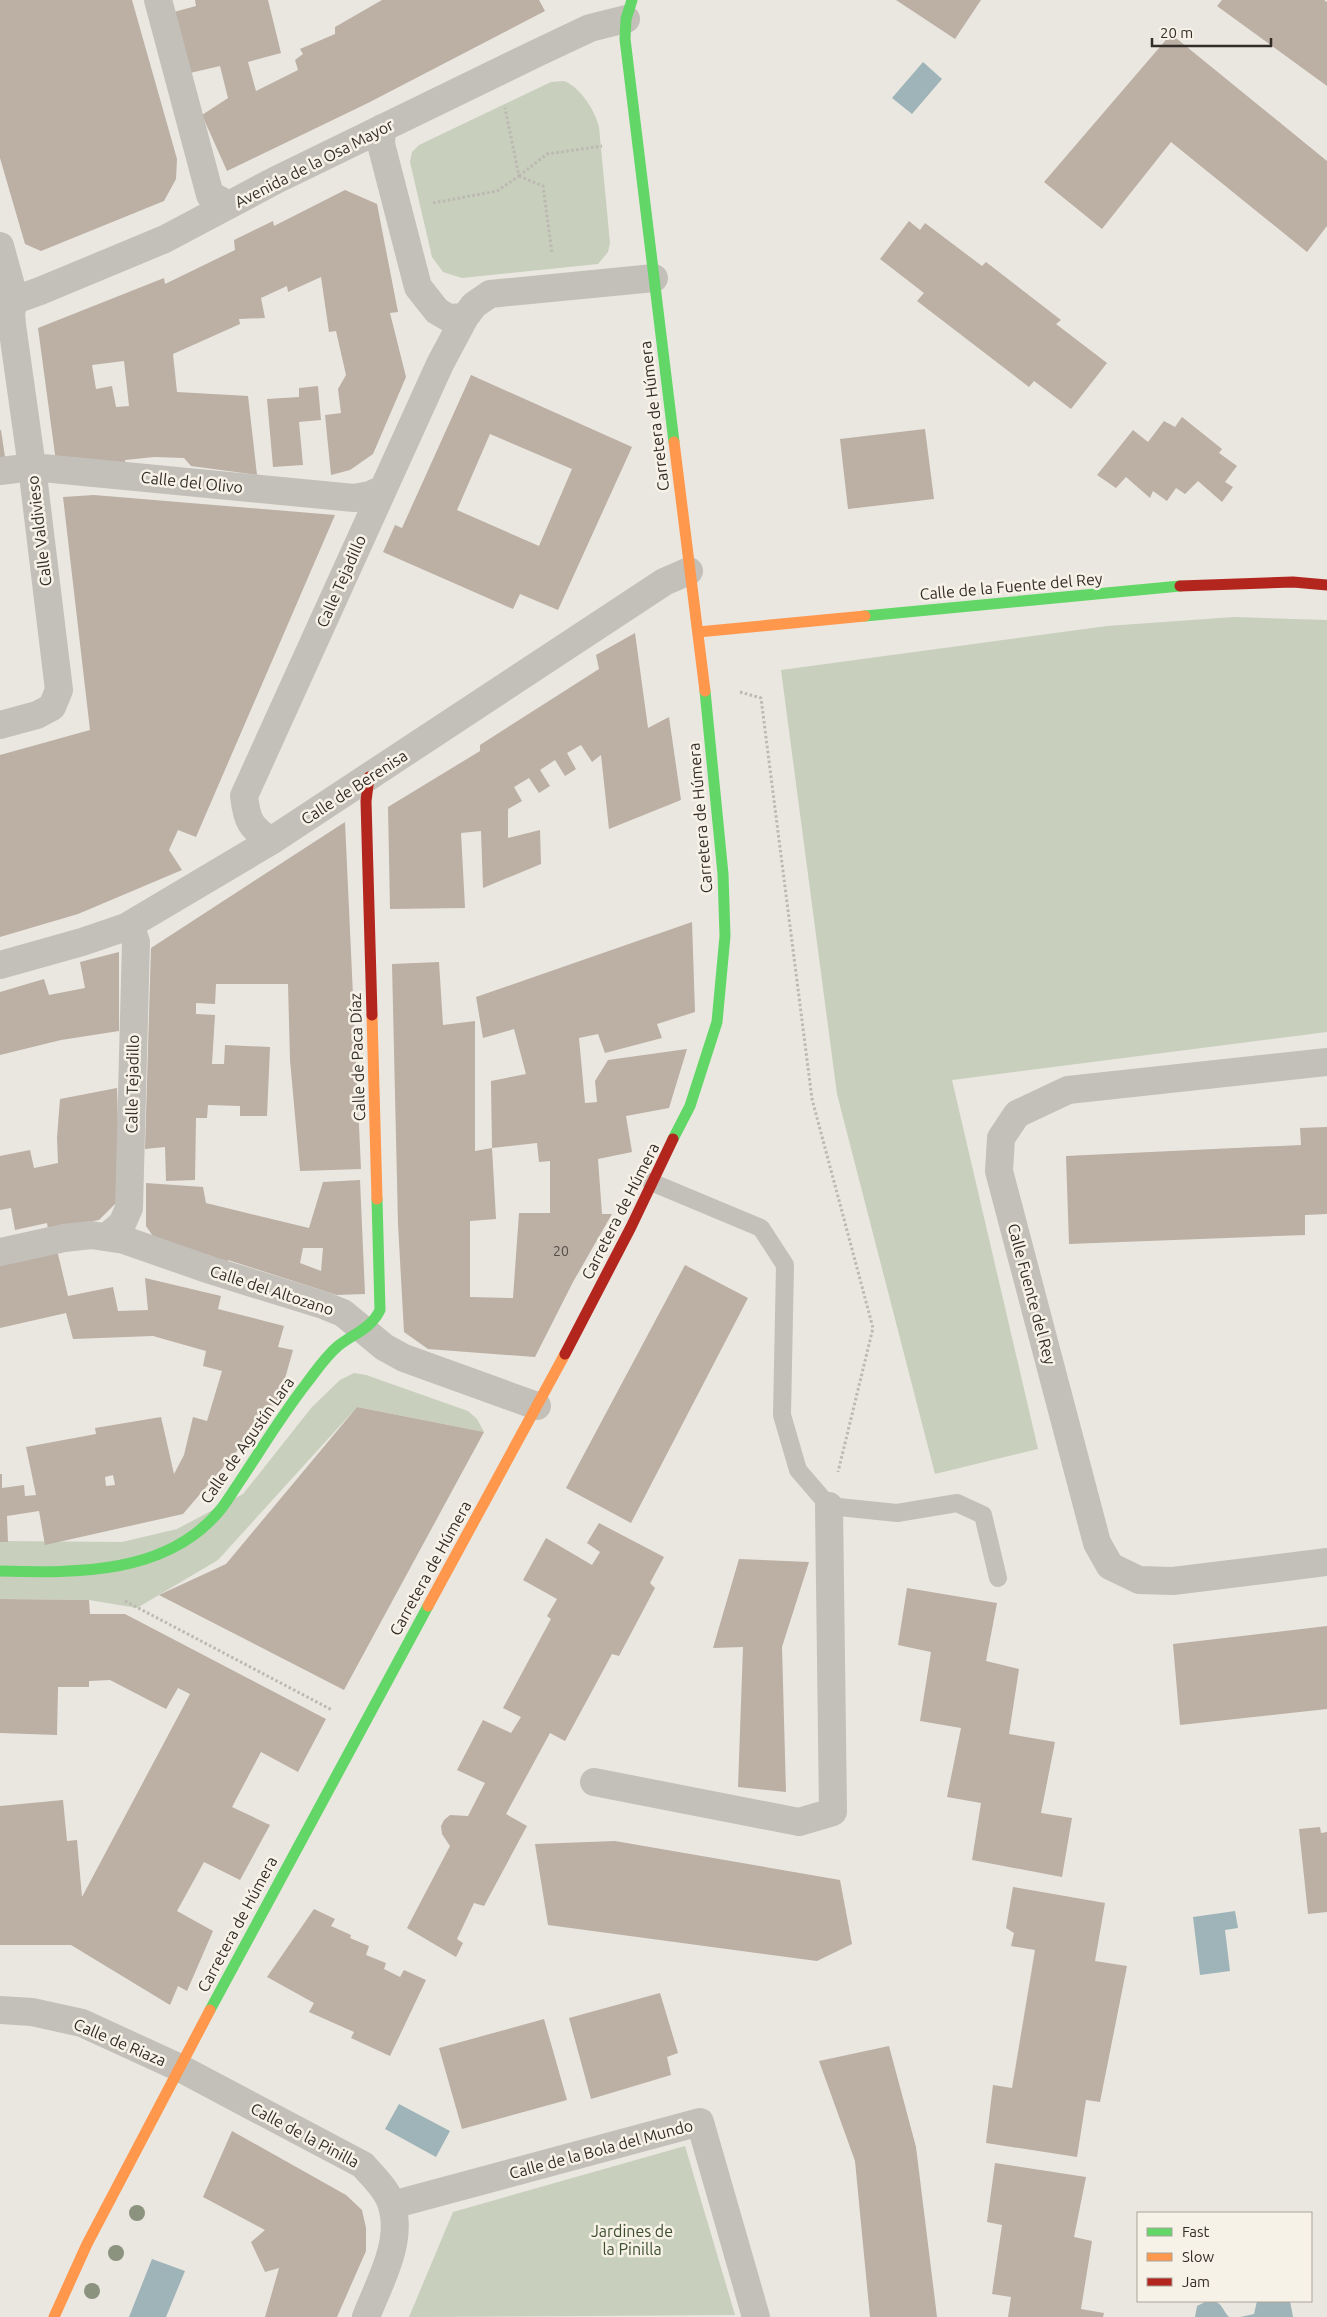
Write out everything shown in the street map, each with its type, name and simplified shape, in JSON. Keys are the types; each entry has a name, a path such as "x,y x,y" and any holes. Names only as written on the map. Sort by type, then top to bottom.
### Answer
{"main road":[{"name":"Carretera de Húmera","path":"54,2317 87,2244 180,2068 348,1751 537,1406 631,1227 651,1182 690,1106 717,1022 725,936 724,874 698,632 625,39 629,10"},
{"name":"Calle de la Fuente del Rey","path":"698,632 1202,584 1293,582 1327,585"},
{"name":"Calle de Paca Díaz","path":"366,1331 376,1320 380,1310 366,801 369,777"},
{"name":"Calle de Agustín Lara","path":"0,1571 56,1572 125,1566 148,1560 176,1548 219,1512 300,1392 334,1350 366,1331"}],"street":[{"path":"158,0 210,194 229,205"},
{"name":"Avenida de la Osa Mayor","path":"7,301 165,239 276,180 629,10"},
{"path":"382,128 381,144 418,287 437,311 449,318 465,317"},
{"path":"0,246 7,301"},
{"name":"Calle Tejadillo","path":"271,841 256,831 246,817 244,796 440,364 465,317 474,305 490,294 654,278"},
{"name":"Calle Valdivieso","path":"0,725 37,714 52,706 59,690 32,467 11,312 7,301"},
{"name":"Calle del Olivo","path":"0,470 32,467 354,498 370,495 383,489"},
{"name":"Calle de Berenisa","path":"0,965 82,942 126,927 271,841 664,582 689,570"},
{"name":"Calle Tejadillo","path":"108,1236 122,1224 129,1208 136,942 132,931 126,927"},
{"name":"Calle Fuente del Rey","path":"1327,1062 1068,1090 1017,1114 1002,1138 999,1170 1097,1543 1110,1566 1139,1580 1173,1581 1327,1562"},
{"name":"Calle del Altozano","path":"0,1252 64,1238 91,1235 108,1236 343,1313 384,1348 404,1358 537,1406"},
{"path":"594,1782 799,1822 833,1812 829,1506"},
{"name":"Calle de Riaza","path":"0,2010 32,2012 82,2024 180,2068"},
{"name":"Calle de la Pinilla","path":"180,2068 363,2165 381,2185 392,2205 394,2247 366,2317"},
{"name":"Calle de la Bola del Mundo","path":"392,2205 700,2122 756,2317"}],"lane":[{"path":"651,1182 761,1228 785,1265 782,1415 798,1470 829,1506 897,1513 957,1503 983,1515 998,1578"}],"path":[{"path":"499,73 519,176"},
{"path":"398,210 497,191 547,154 637,141"},
{"path":"519,176 543,186 557,288"},
{"path":"704,683 761,698 812,1099 873,1328 829,1506"},
{"path":"144,1612 337,1713"}],"green space":[{"path":"564,81 576,88 586,100 594,113 599,127 610,243 608,252 598,264 462,278 443,272 432,257 410,162 412,152 419,145 551,82"},
{"path":"1234,617 1327,620 1327,1032 952,1080 1038,1449 935,1474 837,1094 781,670 1107,626"},
{"path":"354,1373 366,1375 468,1411 477,1419 484,1432 357,1407 218,1560 137,1608 89,1600 0,1599 0,1541 122,1542 177,1529 243,1494 312,1407 340,1380"},
{"name":"Jardines de la Pinilla","path":"685,2146 735,2315 409,2317 453,2212"}],"water":[{"path":"923,62 942,79 912,114 892,98"},
{"path":"1235,1911 1238,1928 1225,1930 1230,1971 1200,1975 1193,1917"},
{"path":"399,2104 450,2131 436,2157 385,2129"},
{"path":"152,2259 185,2271 166,2317 129,2317"},
{"path":"1205,2302 1216,2302 1221,2305 1229,2317 1195,2317 1197,2306"},
{"path":"1257,2302 1290,2302 1293,2317 1240,2317 1254,2314"}],"building":[{"path":"0,0 132,0 177,159 176,179 164,201 41,251 25,244 0,158"},
{"path":"195,0 268,0 281,53 248,62 256,91 298,70 295,60 303,54 300,49 335,34 335,27 382,0 539,0 545,11 368,103 227,171 202,115 228,98 220,66 190,73 174,12 196,6"},
{"path":"896,0 981,0 955,39"},
{"path":"1222,0 1324,0 1327,2 1327,86 1217,6"},
{"path":"1171,34 1327,161 1327,226 1307,252 1171,142 1102,229 1044,182"},
{"path":"345,190 377,204 398,312 390,313 406,377 373,454 350,470 331,475 325,415 341,413 338,389 346,375 336,331 329,332 321,277 288,292 287,286 261,298 265,318 239,319 240,324 173,354 177,392 248,396 257,475 191,466 184,458 154,457 125,460 126,467 56,462 38,328 164,278 165,284 235,250 234,240 273,221 274,226","holes":["124,361 129,406 116,407 112,386 96,389 92,365"]},
{"path":"909,221 920,230 925,223 982,266 986,262 1061,320 1056,324 1107,363 1071,409 1034,381 1029,387 917,301 924,293 880,259"},
{"path":"471,375 632,447 558,610 520,594 513,609 383,552 395,525 402,528","holes":["490,434 572,469 539,546 457,510"]},
{"path":"318,386 321,420 299,422 303,465 273,467 267,399 299,397 299,388"},
{"path":"1182,417 1222,449 1219,453 1237,466 1225,482 1233,487 1222,502 1198,481 1185,494 1176,488 1167,501 1153,491 1150,498 1126,477 1116,488 1097,475 1133,430 1148,442 1164,421 1175,427"},
{"path":"925,429 934,499 848,509 840,439"},
{"path":"1,430 5,457 0,457"},
{"path":"94,495 335,515 196,837 178,830 169,850 182,870 78,914 0,937 0,755 90,730 63,497"},
{"path":"635,633 648,728 669,717 681,800 609,829 601,755 592,762 581,745 567,753 576,769 565,776 555,760 540,770 550,786 539,793 529,778 514,787 522,801 508,809 508,838 540,830 541,864 483,888 481,831 461,833 465,908 390,909 388,807 480,751 480,745 599,669 596,655"},
{"path":"345,822 361,1169 300,1171 290,1060 288,984 216,984 215,1004 196,1003 196,1014 215,1015 212,1064 224,1064 225,1045 270,1047 267,1116 240,1116 240,1106 208,1105 207,1118 196,1118 195,1180 166,1181 165,1147 145,1149 151,948"},
{"path":"692,922 695,1012 657,1024 662,1038 605,1053 598,1034 579,1038 585,1103 597,1102 595,1081 608,1060 687,1049 669,1108 626,1116 632,1152 598,1159 602,1214 612,1214 573,1282 535,1357 428,1349 404,1332 398,1224 392,964 439,962 443,1025 475,1021 475,1151 492,1148 491,1081 526,1074 514,1029 483,1038 476,997","holes":["537,1143 539,1162 550,1161 550,1213 519,1213 513,1298 470,1297 470,1221 496,1219 492,1148"]},
{"path":"119,952 119,1031 61,1040 0,1055 0,992 44,979 49,995 85,988 80,962"},
{"path":"117,1088 120,1199 99,1220 48,1229 47,1223 15,1230 11,1208 0,1210 0,1156 30,1150 34,1168 58,1163 57,1138 60,1099"},
{"path":"1327,1127 1327,1214 1305,1215 1305,1235 1069,1244 1066,1156 1301,1145 1300,1128"},
{"path":"360,1180 365,1294 337,1295 228,1260 228,1264 157,1242 146,1226 146,1183 203,1187 206,1203 309,1228 323,1182","holes":["303,1248 323,1248 321,1271 300,1263"]},
{"path":"57,1250 68,1296 113,1287 118,1311 148,1310 145,1278 221,1296 218,1309 284,1326 278,1347 293,1350 277,1407 269,1405 266,1417 183,1514 45,1545 39,1511 7,1516 8,1542 0,1542 0,1474 2,1474 2,1488 24,1485 25,1496 36,1495 26,1447 96,1434 95,1428 161,1417 174,1474 184,1455 193,1417 207,1421 222,1371 203,1366 206,1351 153,1336 73,1339 66,1313 0,1328 0,1261","holes":["113,1475 115,1485 106,1486 105,1477"]},
{"path":"685,1265 748,1298 631,1523 566,1488"},
{"path":"357,1407 484,1432 344,1690 159,1595 226,1564"},
{"path":"599,1523 664,1557 650,1583 655,1588 619,1656 612,1654 565,1741 550,1733 506,1814 527,1826 484,1906 474,1903 457,1939 463,1943 456,1957 407,1928 450,1846 442,1834 441,1826 444,1820 450,1815 468,1816 485,1783 457,1770 483,1720 511,1733 521,1717 503,1708 551,1619 547,1616 557,1599 523,1580 546,1538 592,1565 600,1552 587,1543"},
{"path":"739,1559 809,1562 782,1647 786,1792 738,1787 743,1647 713,1648"},
{"path":"907,1588 997,1603 986,1661 1019,1669 1009,1734 1055,1742 1041,1813 1072,1818 1062,1877 972,1860 981,1803 947,1797 961,1728 920,1721 931,1652 898,1645"},
{"path":"0,1599 89,1600 90,1614 125,1614 326,1719 298,1772 261,1752 232,1807 270,1825 240,1880 204,1862 177,1911 213,1931 187,1991 178,1986 170,2005 71,1945 0,1945 0,1806 63,1800 67,1841 77,1840 82,1897 190,1694 178,1688 166,1709 110,1680 89,1681 89,1687 58,1687 57,1735 0,1733"},
{"path":"1327,1626 1327,1709 1180,1725 1173,1644"},
{"path":"1320,1827 1321,1833 1327,1832 1327,1912 1308,1914 1299,1829"},
{"path":"615,1841 840,1880 852,1944 817,1961 548,1925 535,1844"},
{"path":"1013,1887 1105,1903 1095,1961 1127,1966 1100,2102 1086,2100 1077,2157 986,2143 993,2085 1012,2088 1035,1950 1011,1946 1014,1933 1006,1928"},
{"path":"314,1909 335,1919 331,1926 351,1935 350,1938 369,1946 366,1955 386,1963 384,1969 400,1977 404,1970 426,1980 390,2056 351,2038 354,2032 309,2012 314,2003 267,1977"},
{"path":"660,1993 678,2053 667,2057 671,2075 591,2099 569,2018"},
{"path":"544,2019 567,2100 462,2129 439,2048"},
{"path":"889,2046 916,2147 937,2317 870,2317 855,2161 819,2061"},
{"path":"232,2131 346,2195 362,2210 366,2228 366,2251 337,2317 265,2317 279,2268 265,2272 251,2242 265,2230 203,2197"},
{"path":"995,2163 1086,2177 1074,2237 1092,2241 1081,2309 1104,2313 1103,2317 1008,2317 1011,2297 992,2294 1002,2225 987,2222"}],"traffic: fast":[{"path":"632,0 626,19 625,39 674,442"},
{"path":"865,616 1180,586"},
{"path":"673,1139 690,1106 717,1022 725,936 723,874 705,691"},
{"path":"0,1571 90,1570 120,1566 148,1558 175,1547 199,1531 224,1506 289,1408 325,1359 338,1346 367,1327 380,1310 377,1199"},
{"path":"210,2010 428,1606"}],"traffic: slow":[{"path":"674,442 705,691"},
{"path":"698,632 865,616"},
{"path":"372,1015 377,1199"},
{"path":"428,1606 565,1354"},
{"path":"54,2317 87,2244 210,2010"}],"traffic: jam":[{"path":"1180,586 1293,582 1327,585"},
{"path":"369,777 366,801 372,1015"},
{"path":"565,1354 631,1227 673,1139"}]}
